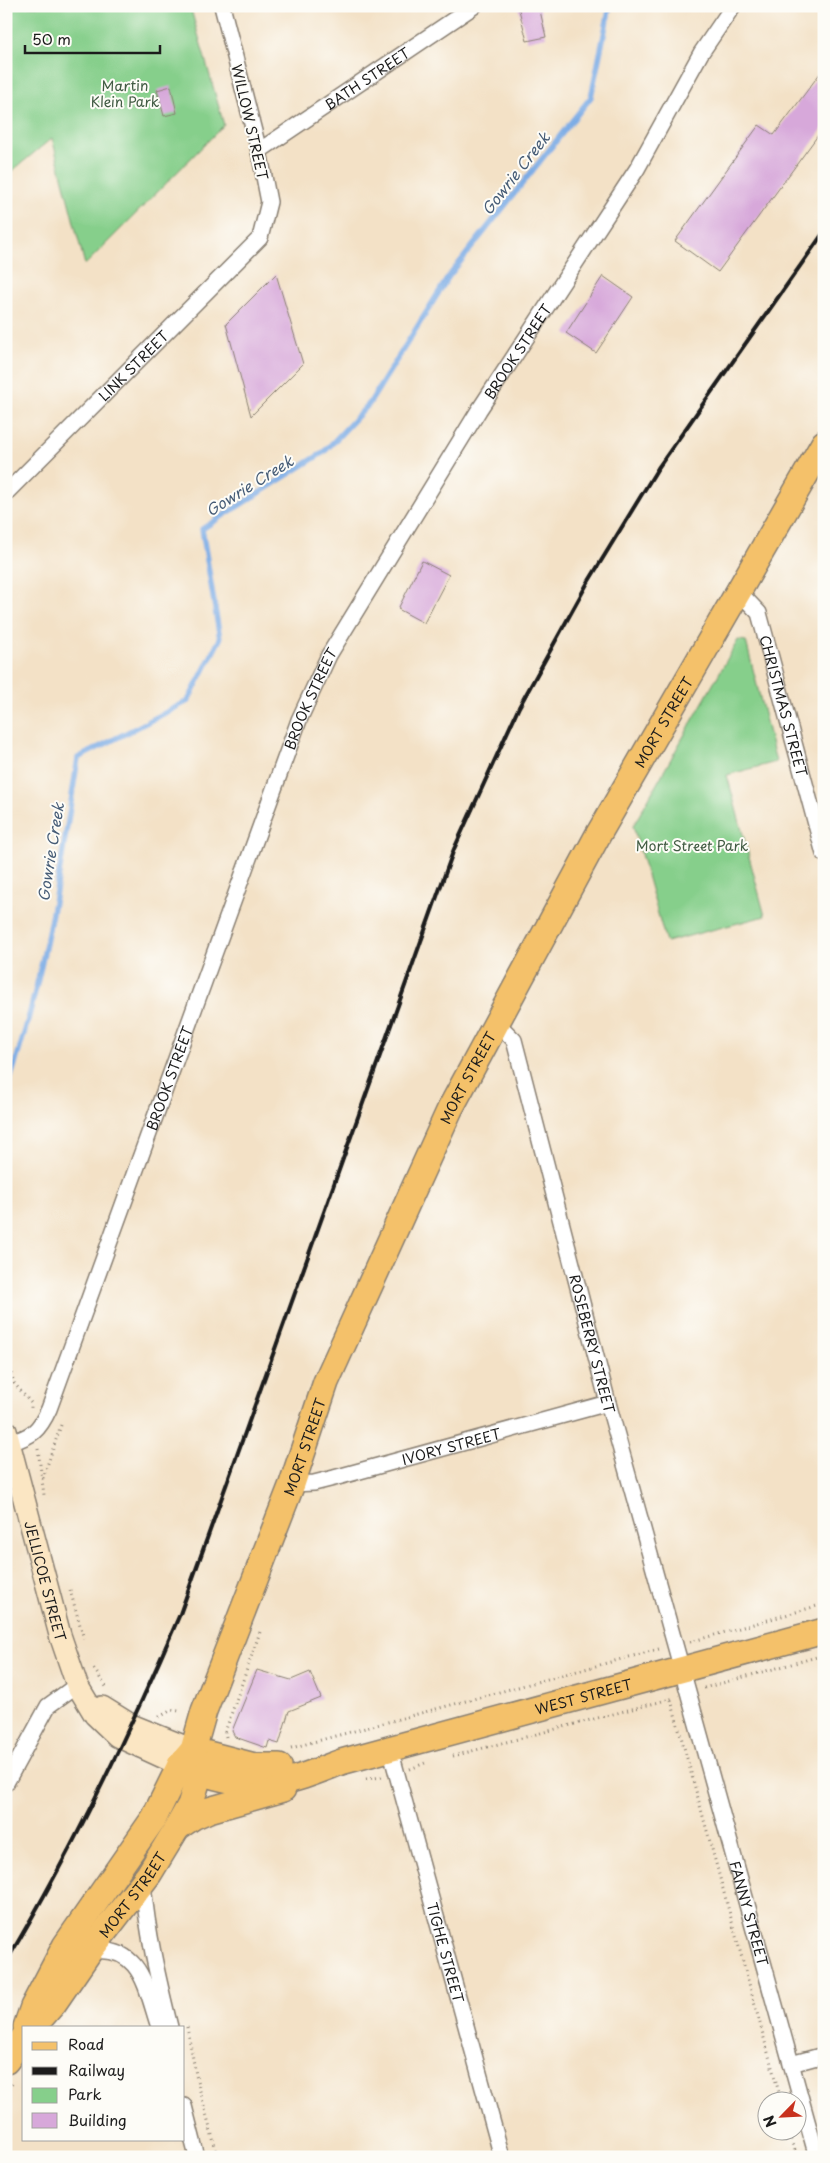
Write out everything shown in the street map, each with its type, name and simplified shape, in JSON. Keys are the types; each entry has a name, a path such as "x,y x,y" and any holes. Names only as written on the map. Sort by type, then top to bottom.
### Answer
{"main road":[{"name":"MORT STREET","path":"32,2026 54,2003 89,1952 143,1883 190,1805 191,1763 204,1711 292,1484 326,1382 450,1109 598,835 824,443"},
{"name":"JELLICOE STREET","path":"8,1437 60,1635 82,1691"},
{"name":"WEST STREET","path":"191,1763 237,1781 274,1783 311,1773 341,1762 824,1631"},
{"path":"82,1691 123,1722 191,1763"},
{"name":"WEST STREET","path":"191,1763 284,1767 341,1762"},
{"name":"MORT STREET","path":"27,2026 33,2007 65,1946 191,1763"},
{"path":"177,1828 193,1817 209,1810 280,1791 311,1773"},
{"name":"MORT STREET","path":"6,2061 22,2037"}],"street":[{"name":"WILLOW STREET","path":"222,6 259,151 269,202 260,238"},
{"name":"BATH STREET","path":"259,151 474,6"},
{"name":"BROOK STREET","path":"8,1437 28,1438 43,1423 50,1409 299,720 329,655 479,410 637,169 701,53 733,6"},
{"name":"LINK STREET","path":"6,492 260,238"},
{"name":"CHRISTMAS STREET","path":"739,592 759,613 824,854"},
{"name":"ROSEBERRY STREET","path":"496,1022 514,1040 608,1403 681,1670"},
{"name":"IVORY STREET","path":"292,1484 314,1483 334,1478 608,1403"},
{"name":"FANNY STREET","path":"681,1670 816,2157"},
{"path":"6,1783 48,1706 82,1691"},
{"name":"TIGHE STREET","path":"390,1749 502,2157"},
{"path":"143,1883 146,1922 170,2026"},
{"path":"89,1952 102,1949 119,1952 128,1958 140,1974 159,2026"},
{"path":"791,2064 824,2055"},
{"path":"185,2110 197,2157"}],"path":[{"path":"6,1354 14,1383 31,1403 44,1497"},
{"path":"43,1480 63,1418"},
{"path":"70,1588 85,1644"},
{"path":"287,1749 824,1604"},
{"path":"228,1742 225,1732 263,1622"},
{"path":"452,1756 658,1701 671,1700 824,1655"},
{"path":"93,1666 101,1682 111,1693"},
{"path":"671,1700 778,2090"},
{"path":"153,1716 158,1717 172,1710 179,1711"},
{"path":"364,1779 396,1773 434,1761"},
{"path":"186,2024 197,2080 218,2157"},
{"path":"792,2140 797,2157"}],"green space":[{"name":"Martin Klein Park","path":"6,6 190,6 224,125 85,265 52,138 6,176"},
{"name":"Mort Street Park","path":"738,640 746,641 776,762 727,775 765,916 666,942 633,826"}],"building":[{"path":"518,6 539,6 546,37 527,41"},
{"path":"824,68 824,127 718,272 675,241 759,125 774,135"},
{"path":"171,86 177,113 164,116 157,90"},
{"path":"276,274 303,364 251,416 226,324"},
{"path":"603,276 633,297 596,353 566,333"},
{"path":"422,561 449,575 424,623 398,609"},
{"path":"257,1670 291,1680 310,1672 321,1698 289,1711 279,1744 269,1741 267,1748 235,1737 232,1731"}],"waterway":[{"name":"Gowrie Creek","path":"6,1091 31,1009 41,968 50,926 78,758 188,701 220,639 202,529 324,452 369,404 449,276 591,97 610,6"}],"railway":[{"path":"6,1962 31,1920 99,1791 141,1703 180,1614 454,849 519,707 587,584 658,468 824,232"}]}
